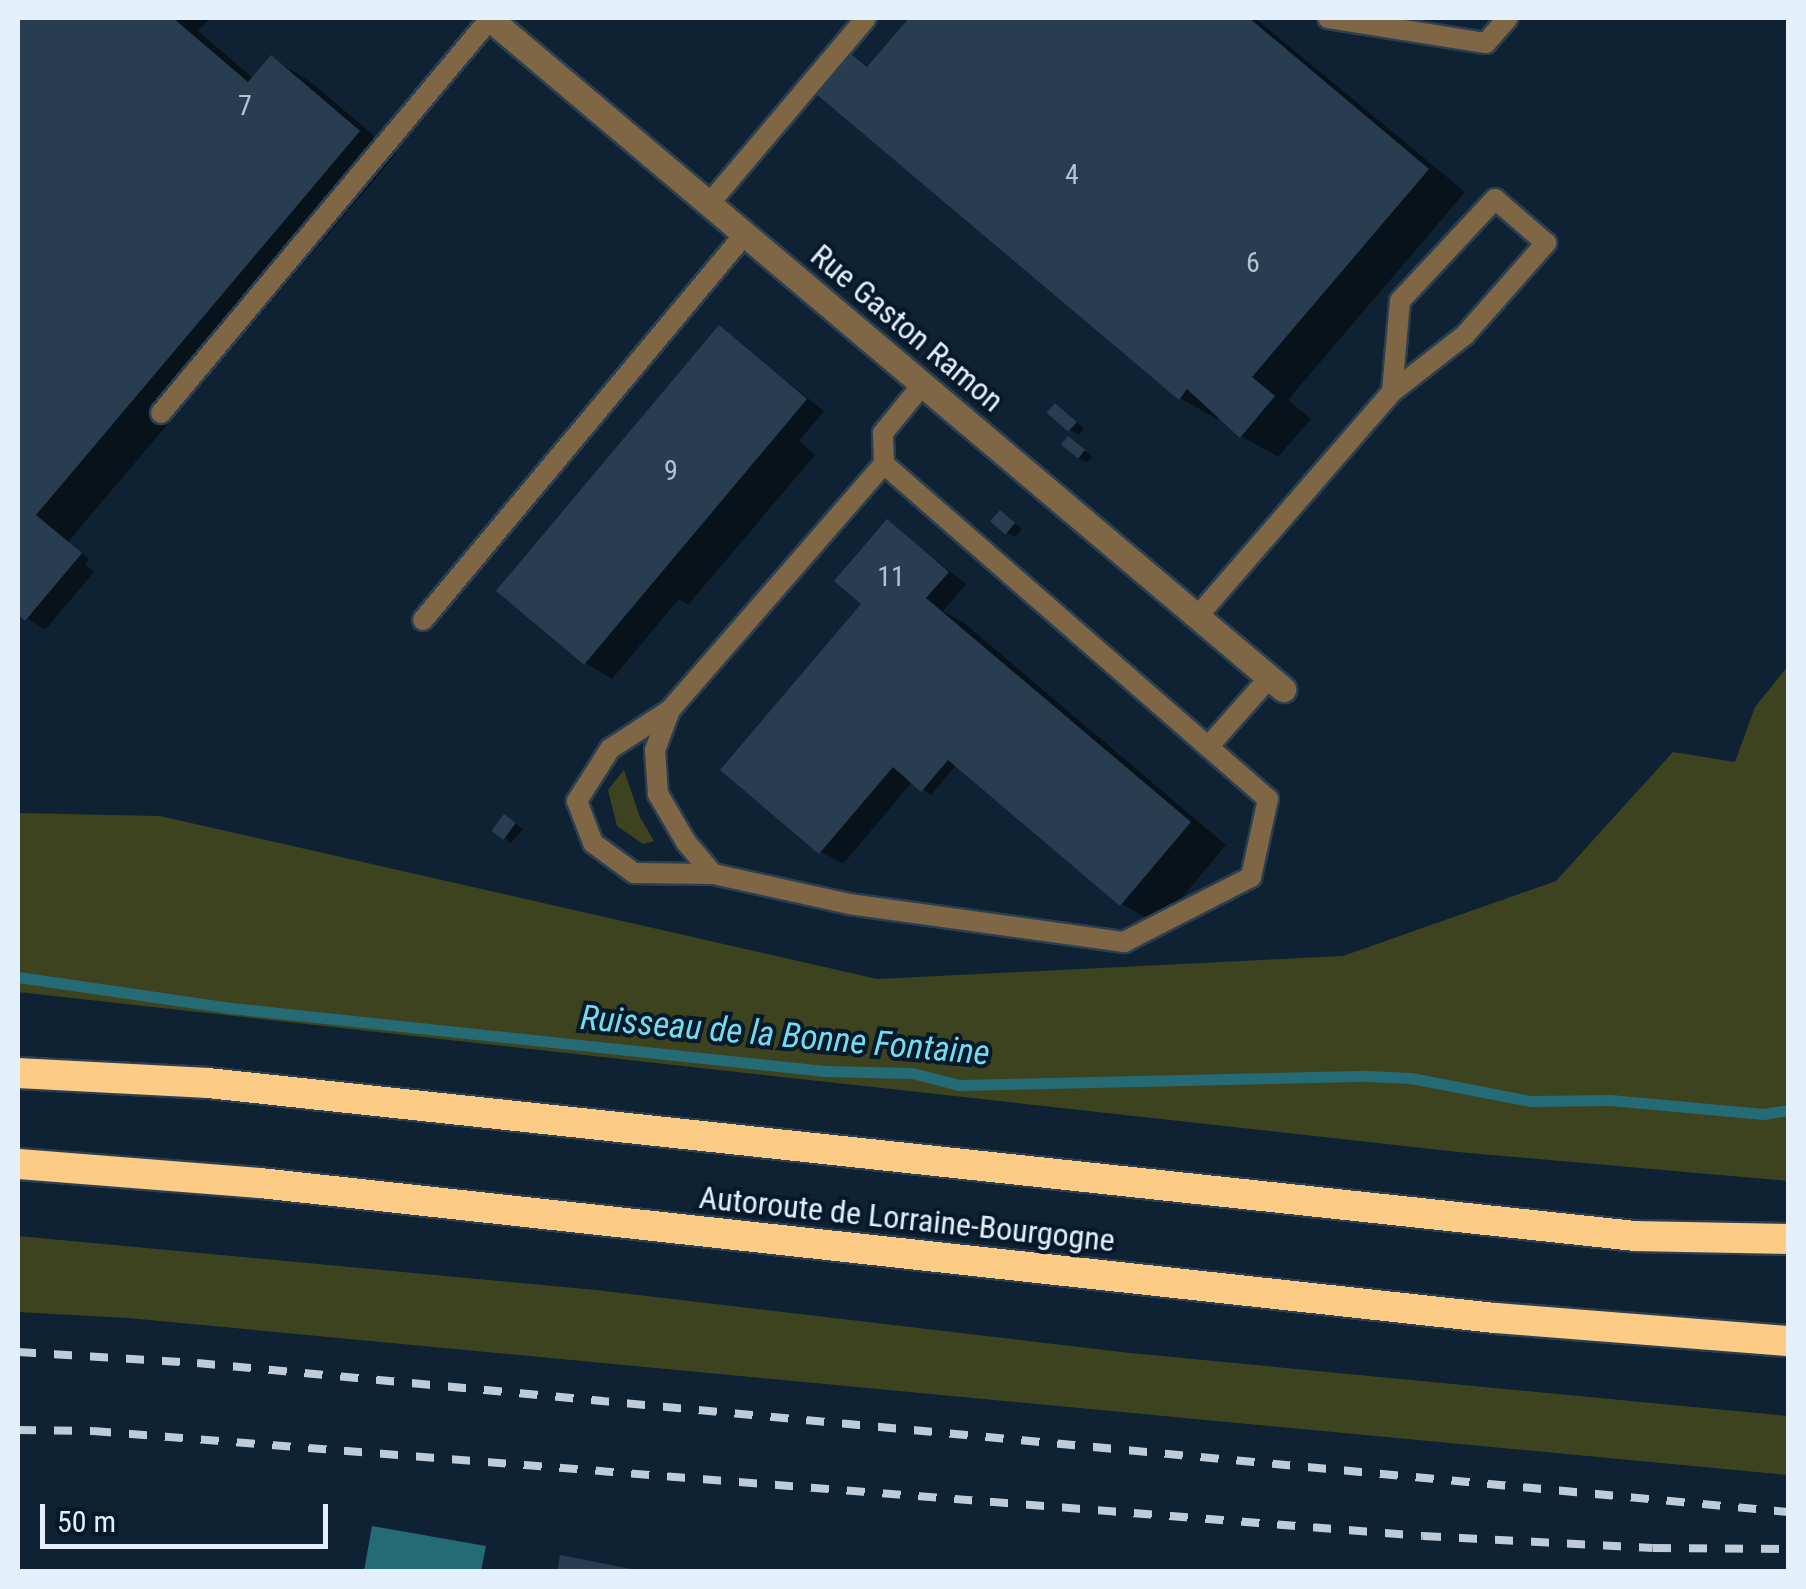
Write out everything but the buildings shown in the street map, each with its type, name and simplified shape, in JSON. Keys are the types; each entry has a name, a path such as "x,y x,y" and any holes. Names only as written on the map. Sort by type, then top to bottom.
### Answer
{"highway":[{"name":"Autoroute de Lorraine-Bourgogne","path":"18,1072 208,1083 1634,1236 1788,1239"},
{"name":"Autoroute de Lorraine-Bourgogne","path":"18,1164 260,1183 1495,1318 1788,1341"}],"street":[{"name":"Rue Gaston Ramon","path":"489,18 1276,683"}],"lane":[{"path":"161,413 489,18"},
{"path":"709,204 866,18"},
{"path":"1328,18 1380,22 1486,44 1508,18"},
{"path":"1197,617 1392,392 1465,335 1546,243 1495,199 1400,302 1392,392"},
{"path":"423,620 746,234"},
{"path":"884,464 1268,799 1250,877 1124,942 849,904 713,874 634,873 593,842 578,801 610,749 670,710 884,464 883,433 923,384"},
{"path":"1208,748 1276,683"},
{"path":"670,710 655,750 658,794 686,842 713,874"}],"shaded area":[{"path":"1788,666 1788,1181 1458,1152 18,992 18,813 160,816 877,979 1343,956 1556,881 1673,752 1735,762 1755,707"},
{"path":"624,770 640,817 654,841 643,844 617,826 608,790"},
{"path":"18,1236 596,1290 1130,1353 1788,1416 1788,1475 128,1318 18,1312"},
{"path":"372,1526 486,1546 481,1571 364,1571"}],"waterway":[{"name":"Ruisseau de la Bonne Fontaine","path":"18,977 231,1008 825,1071 912,1073 959,1085 1369,1076 1411,1078 1531,1101 1610,1100 1763,1114 1788,1110"}],"railway":[{"path":"18,1352 197,1363 1788,1512"},
{"path":"18,1430 93,1431 1423,1536 1653,1548 1788,1549"}]}
